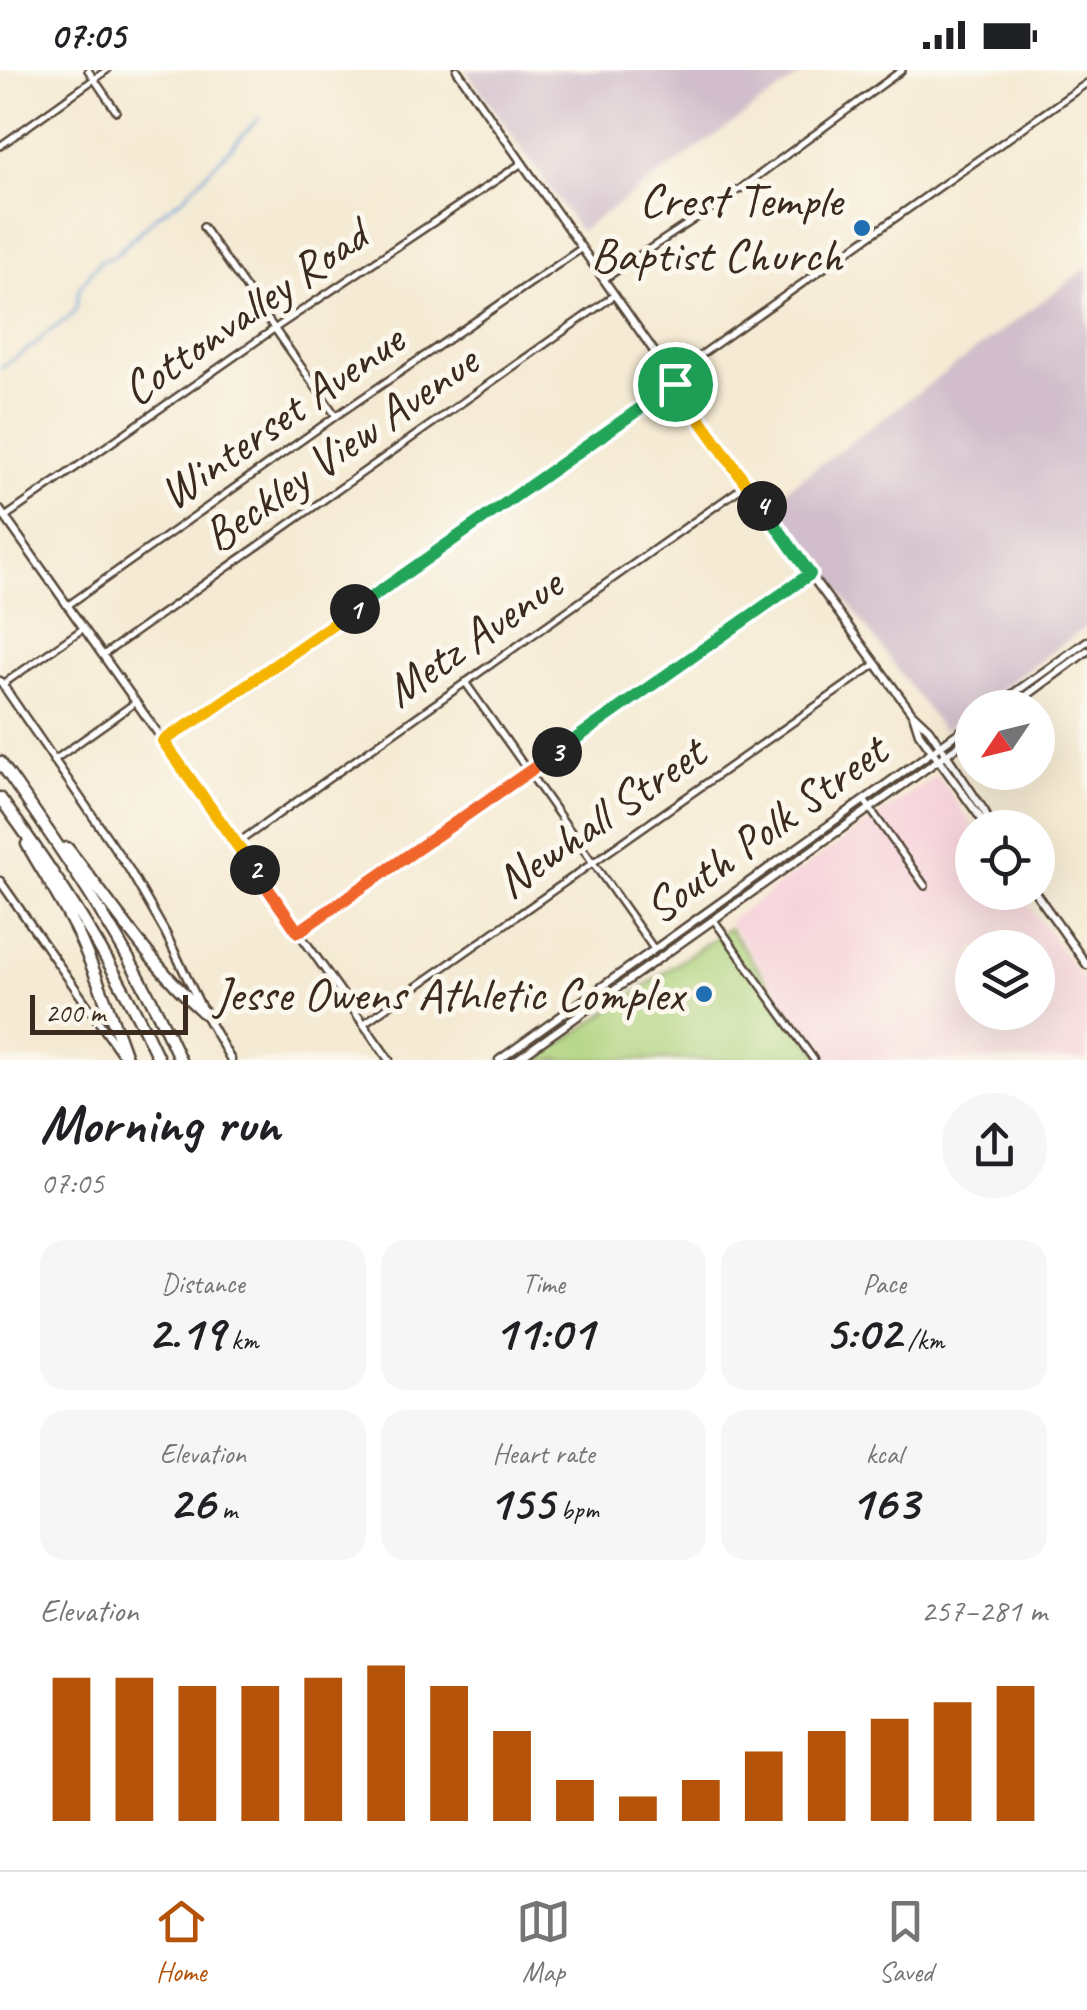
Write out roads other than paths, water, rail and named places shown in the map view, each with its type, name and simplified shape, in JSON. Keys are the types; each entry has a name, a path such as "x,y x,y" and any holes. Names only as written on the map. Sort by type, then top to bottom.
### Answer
{"highway":[{"path":"0,762 108,923 180,1060"},
{"path":"22,794 128,930 204,1014"},
{"path":"0,798 78,934 126,1060"},
{"path":"0,798 81,914 159,1060"}],"main road":[{"path":"457,70 810,574 912,713 941,745 985,810"},
{"path":"2,514 389,1060"},
{"path":"1027,688 1087,640"},
{"path":"1024,690 1087,651"},
{"path":"1,683 150,903 230,1060"},
{"path":"912,713 920,733 976,810"},
{"name":"South Polk Street","path":"516,1060 655,950 753,884 802,844 955,735"},
{"name":"South Polk Street","path":"753,884 808,852 955,748"},
{"path":"802,844 808,852"},
{"path":"0,881 126,1060"},
{"path":"1048,910 1087,965"},
{"name":"South Polk Street","path":"500,1060 661,958 710,914"}],"street":[{"path":"88,70 116,111"},
{"path":"0,146 107,70"},
{"path":"604,279 740,188 902,70"},
{"path":"669,374 1087,83"},
{"name":"Cottonvalley Road","path":"2,514 522,162"},
{"path":"203,228 336,416"},
{"name":"Winterset Avenue","path":"68,606 582,248"},
{"name":"Beckley View Avenue","path":"103,656 615,295"},
{"path":"163,741 675,384"},
{"name":"Metz Avenue","path":"236,844 747,484"},
{"path":"298,932 810,574"},
{"path":"1,683 84,628"},
{"name":"Newhall Street","path":"363,1024 876,664"},
{"path":"465,682 661,958"},
{"path":"53,760 136,702"},
{"path":"864,800 925,886"},
{"path":"710,914 814,1060"}],"waterway":[{"path":"0,368 71,316 79,288 101,260 113,257 154,218 185,196 259,118"}],"place":[{"name":"Crest Temple Baptist Church","path":"862,228"},
{"name":"Jesse Owens Athletic Complex","path":"704,994"}]}
